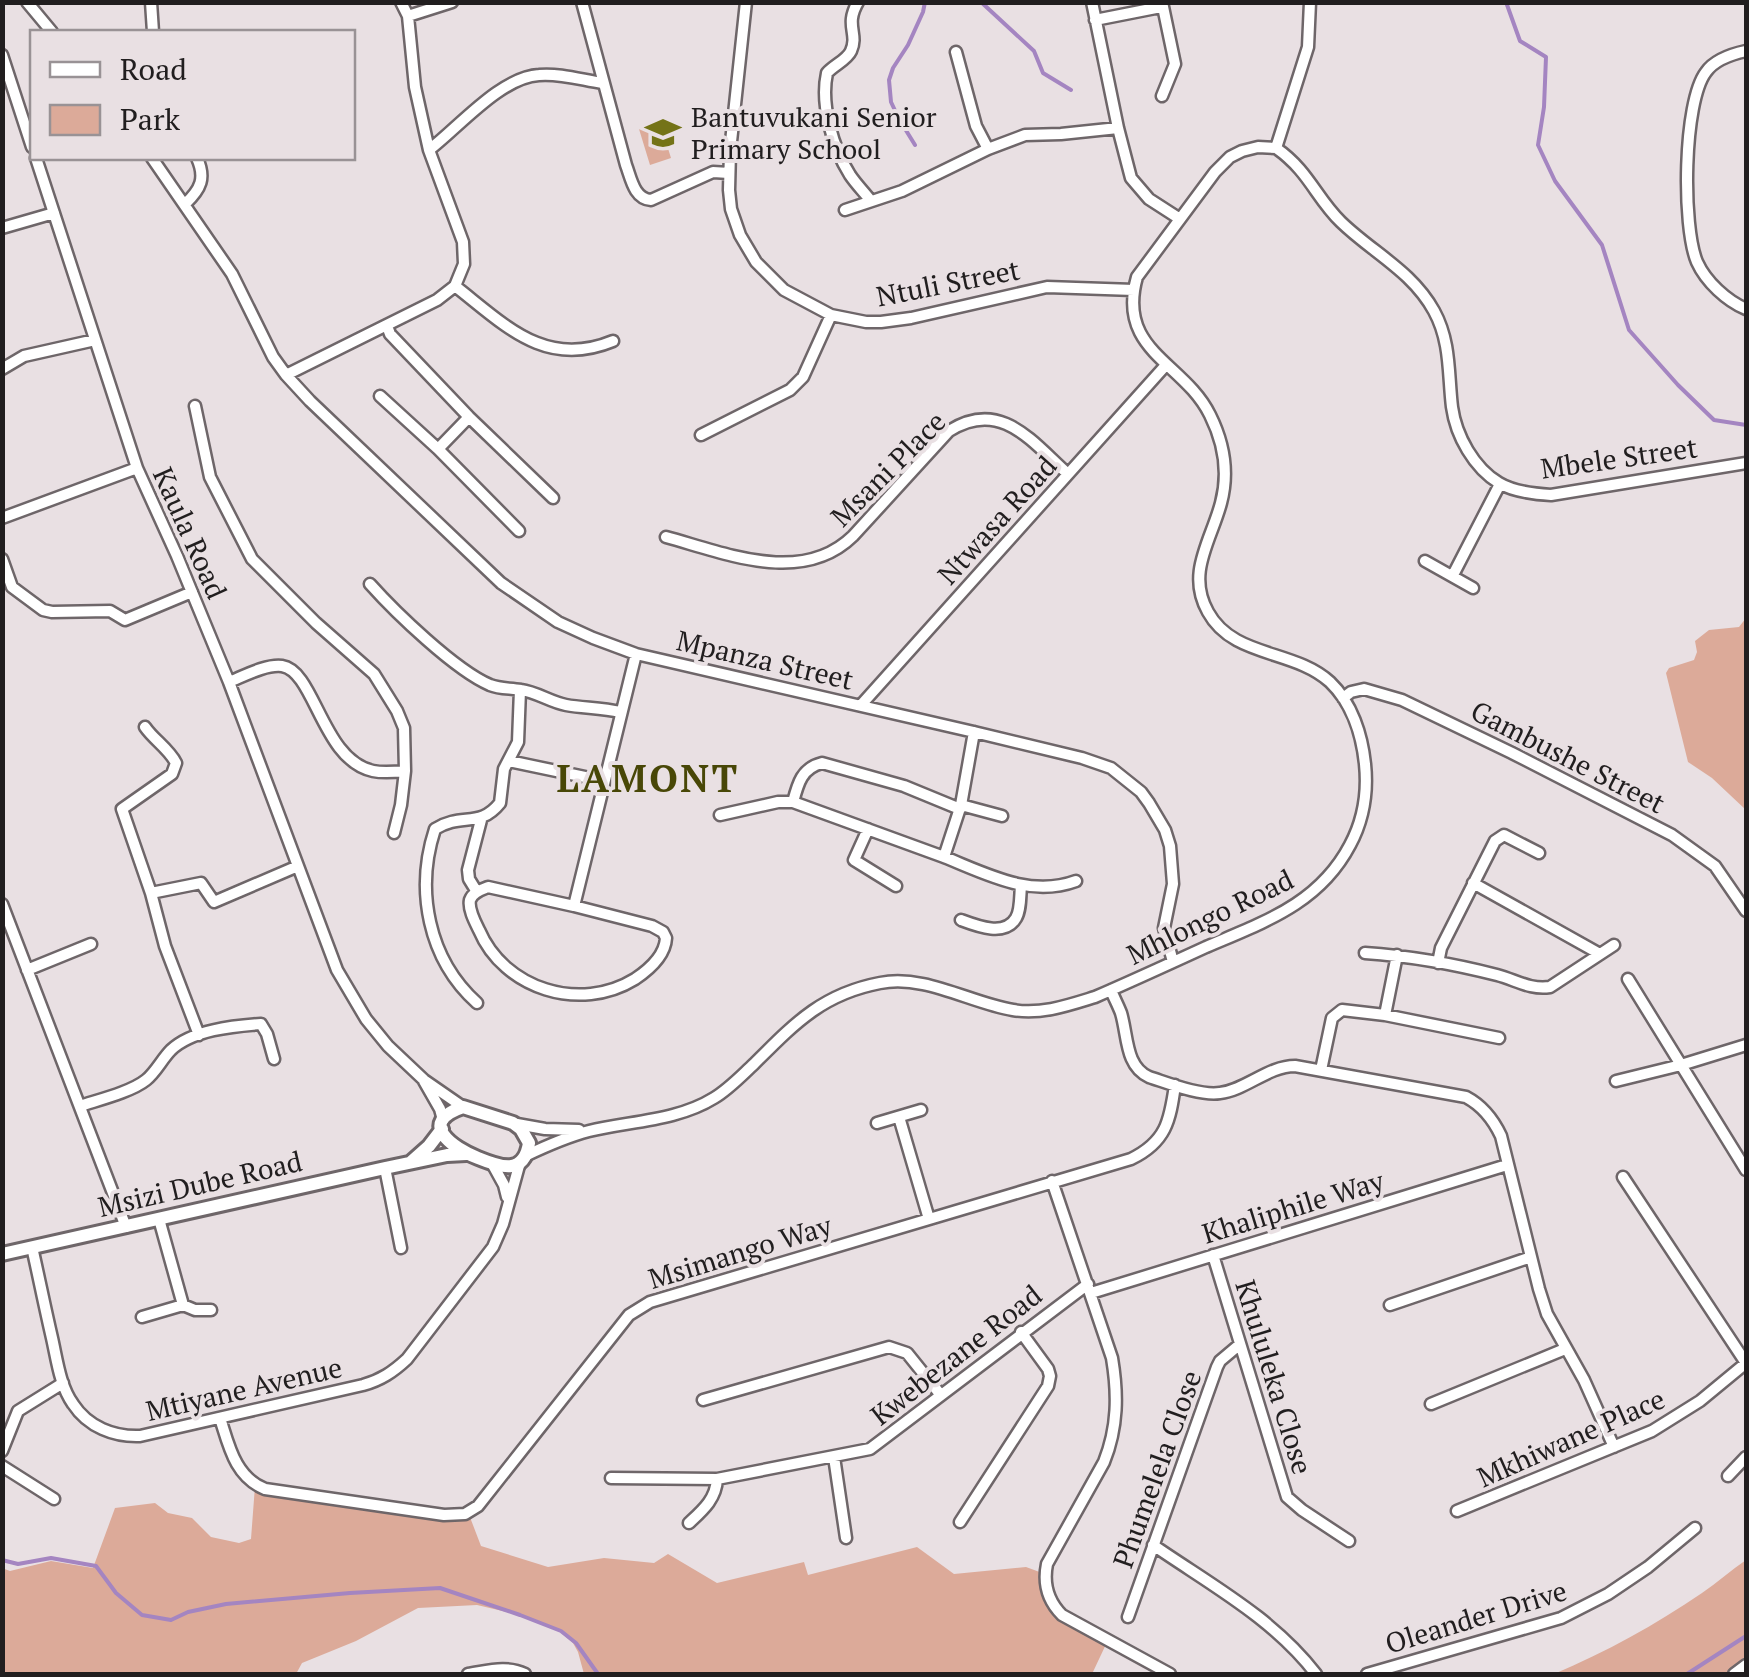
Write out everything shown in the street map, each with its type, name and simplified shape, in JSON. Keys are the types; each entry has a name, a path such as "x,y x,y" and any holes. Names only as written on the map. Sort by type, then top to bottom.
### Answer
{"street":[{"path":"27,2 50,30"},
{"path":"151,2 153,30"},
{"path":"286,375 437,300 456,286 464,264 463,242 430,150 415,87 408,16 401,2"},
{"path":"408,16 452,2"},
{"path":"582,2 634,188 644,200 713,172 729,173"},
{"name":"Ntuli Street","path":"746,2 729,173 731,208 740,235 756,262 784,290 831,315 866,322 891,321 1046,287 1134,290"},
{"path":"858,2 850,20 852,48 826,73 824,84 837,149 850,175 871,200"},
{"path":"1092,2 1132,178 1149,199 1180,219"},
{"path":"1276,148 1308,47 1310,2"},
{"path":"1095,20 1161,5 1175,64 1162,96"},
{"path":"1746,50 1718,60 1706,70 1699,85 1687,156 1687,203 1697,262 1724,296 1746,309"},
{"path":"956,52 976,126 988,148"},
{"path":"2,55 30,142"},
{"path":"430,150 496,94 528,76 554,75 602,83"},
{"path":"845,210 902,191 988,148 1026,136 1118,128"},
{"path":"1343,698 1320,674 1239,642 1221,630 1208,613 1198,578 1202,554 1222,502 1222,441 1209,412 1194,392 1150,349 1133,314 1137,277 1230,157 1258,147 1276,148 1308,176 1339,220 1397,266 1423,293 1436,314 1448,348 1452,405 1463,442 1482,470 1500,484 1453,575"},
{"name":"Kaula Road","path":"37,160 137,468 229,682 337,970 377,1034 424,1080 463,1106"},
{"name":"Mpanza Street","path":"153,160 232,274 286,375 501,584 558,622 636,654 1098,763 1123,777 1158,816 1170,846 1173,884 1164,928 1173,962"},
{"path":"185,204 203,178 198,160"},
{"path":"2,228 54,212"},
{"path":"456,286 535,344 574,349 613,341"},
{"path":"701,435 790,390 803,377 831,315"},
{"path":"387,326 390,334 469,418 553,498"},
{"path":"2,369 24,356 95,340"},
{"name":"Ntwasa Road","path":"861,705 1166,365"},
{"path":"380,396 519,531"},
{"path":"196,406 210,477 252,559 374,674 397,711 404,728 405,771 394,833"},
{"path":"438,449 469,418"},
{"name":"Msani Place","path":"666,537 780,563 822,557 842,547 949,431 974,420 1008,424 1032,440 1068,474"},
{"name":"Mbele Street","path":"1500,484 1550,495 1746,463"},
{"path":"2,518 137,468"},
{"path":"2,559 12,587 52,612 110,611 125,620 192,592"},
{"path":"1425,560 1473,588"},
{"path":"370,584 387,604 491,686 520,690 561,704 620,712"},
{"path":"574,906 636,654"},
{"path":"229,682 279,665 288,668 299,677 331,738 347,756 371,771 405,771"},
{"name":"Gambushe Street","path":"1343,698 1364,689 1402,700 1657,828 1706,857 1746,911"},
{"path":"477,1004 463,991 434,938 424,880 435,829 451,821 486,818 500,803 504,770 518,742 520,690"},
{"name":"Mhlongo Road","path":"522,1159 590,1130 698,1107 730,1088 805,1014 822,1002 857,988 891,981 909,982 1025,1012 1070,1005 1292,908 1313,893 1340,864 1366,801 1364,753 1343,698"},
{"path":"145,727 176,763 172,774 122,809 165,946 199,1035"},
{"path":"944,857 960,807 974,732"},
{"path":"509,761 604,781"},
{"path":"793,802 804,773 822,763 960,807 1002,816"},
{"path":"720,815 793,802 1021,885 1052,887 1076,881"},
{"path":"477,892 468,879 468,870 481,820"},
{"path":"868,829 854,860 896,886"},
{"path":"1438,964 1441,948 1490,848 1500,837 1510,837 1539,853"},
{"path":"151,893 201,882 214,902 298,866"},
{"path":"1473,883 1600,954"},
{"path":"962,920 988,928 1008,926 1018,916 1021,885"},
{"path":"488,887 652,926 666,938 662,954 646,971 615,988 588,994 555,994 518,978 499,962 482,938 469,904 477,892 488,887"},
{"path":"2,904 126,1227"},
{"path":"2,944 16,940"},
{"path":"28,970 91,944"},
{"path":"1365,953 1397,955 1540,988 1550,986 1614,945"},
{"path":"1384,1016 1397,955"},
{"path":"1628,979 1746,1170"},
{"path":"1111,990 1133,1064 1142,1074 1215,1094 1287,1066 1466,1097 1474,1102 1494,1122 1501,1136 1548,1314 1614,1447"},
{"path":"1320,1070 1332,1018 1349,1010 1499,1038"},
{"path":"80,1106 148,1079 176,1046 227,1026 261,1024 274,1059"},
{"path":"1616,1081 1746,1045"},
{"name":"Kaula Road","path":"424,1080 440,1109 442,1125"},
{"name":"Msimango Way","path":"220,1418 240,1471 256,1486 402,1510 464,1514 478,1506 629,1314 638,1308 1131,1160 1160,1138 1171,1114 1176,1084"},
{"path":"409,1164 430,1146 442,1125 450,1112 463,1106 513,1123 527,1136 528,1150 509,1168 493,1164 466,1154 448,1141 442,1125"},
{"path":"878,1122 921,1110"},
{"path":"900,1117 929,1218"},
{"name":"Mhlongo Road","path":"513,1123 545,1130 590,1130"},
{"name":"Msizi Dube Road","path":"2,1254 385,1168 466,1154"},
{"name":"Mtiyane Avenue","path":"32,1248 63,1383 73,1404 101,1429 140,1436 363,1385 397,1368 486,1258 500,1234 522,1159"},
{"path":"493,1164 504,1185 507,1208"},
{"name":"Khaliphile Way","path":"1089,1288 1214,1255 1508,1165"},
{"path":"385,1168 401,1248"},
{"path":"1622,1177 1746,1363"},
{"path":"1052,1182 1112,1358 1116,1384 1114,1428 1104,1462 1048,1564 1046,1588 1062,1615 1170,1674"},
{"path":"159,1219 183,1305"},
{"name":"Khululeka Close","path":"1214,1255 1287,1497 1349,1541"},
{"path":"1390,1306 1531,1257"},
{"name":"Kwebezane Road","path":"611,1478 717,1479 862,1452 878,1444 1021,1332 1089,1288"},
{"path":"142,1317 183,1305 210,1310"},
{"path":"960,1522 1048,1386 1048,1369 1021,1332"},
{"name":"Phumelela Close","path":"1128,1617 1217,1367 1239,1344"},
{"path":"703,1400 889,1347 907,1352 940,1394"},
{"path":"1431,1404 1566,1349"},
{"name":"Mkhiwane Place","path":"1457,1512 1671,1421 1746,1363"},
{"path":"2,1451 18,1411 63,1383"},
{"path":"834,1457 846,1538"},
{"path":"1728,1476 1746,1457"},
{"path":"2,1466 54,1499"},
{"path":"689,1523 708,1506 717,1479"},
{"name":"Oleander Drive","path":"1366,1674 1572,1613 1648,1567 1695,1528"},
{"path":"1153,1545 1256,1615 1295,1647 1316,1674"},
{"path":"1734,1674 1746,1665"},
{"path":"468,1674 506,1668 525,1674"}],"green space":[{"path":"660,123 671,158 650,165 639,129"},
{"path":"1746,618 1746,810 1688,762 1666,673 1669,668 1694,660 1695,641 1709,630 1739,627"},
{"path":"255,1486 443,1515 468,1512 481,1546 548,1567 604,1558 654,1563 668,1554 717,1583 804,1562 808,1575 917,1547 954,1574 1026,1567 1045,1574 1056,1609 1108,1640 1092,1674 584,1674 573,1643 560,1632 520,1615 477,1605 418,1608 356,1641 302,1663 296,1674 3,1674 2,1568 10,1571 51,1561 93,1568 115,1508 155,1503 168,1513 192,1518 211,1537 239,1543 251,1539"},
{"path":"1746,1560 1746,1665 1734,1674 1554,1674 1648,1627"}],"waterway":[{"path":"915,145 891,102 889,80 925,2"},
{"path":"981,2 1034,51 1043,73 1071,90"},
{"path":"1506,2 1520,41 1546,57 1538,145 1555,181 1602,245 1629,330 1714,420 1746,425"},
{"path":"2,1560 18,1564 51,1558 96,1566 116,1593 142,1615 171,1620 226,1604 440,1588 561,1631 576,1643 598,1674"},
{"path":"1687,1674 1746,1636"}],"place":[{"name":"Bantuvukani Senior Primary School","path":"663,133"}],"district":[{"name":"LAMONT","path":"648,779"}]}
